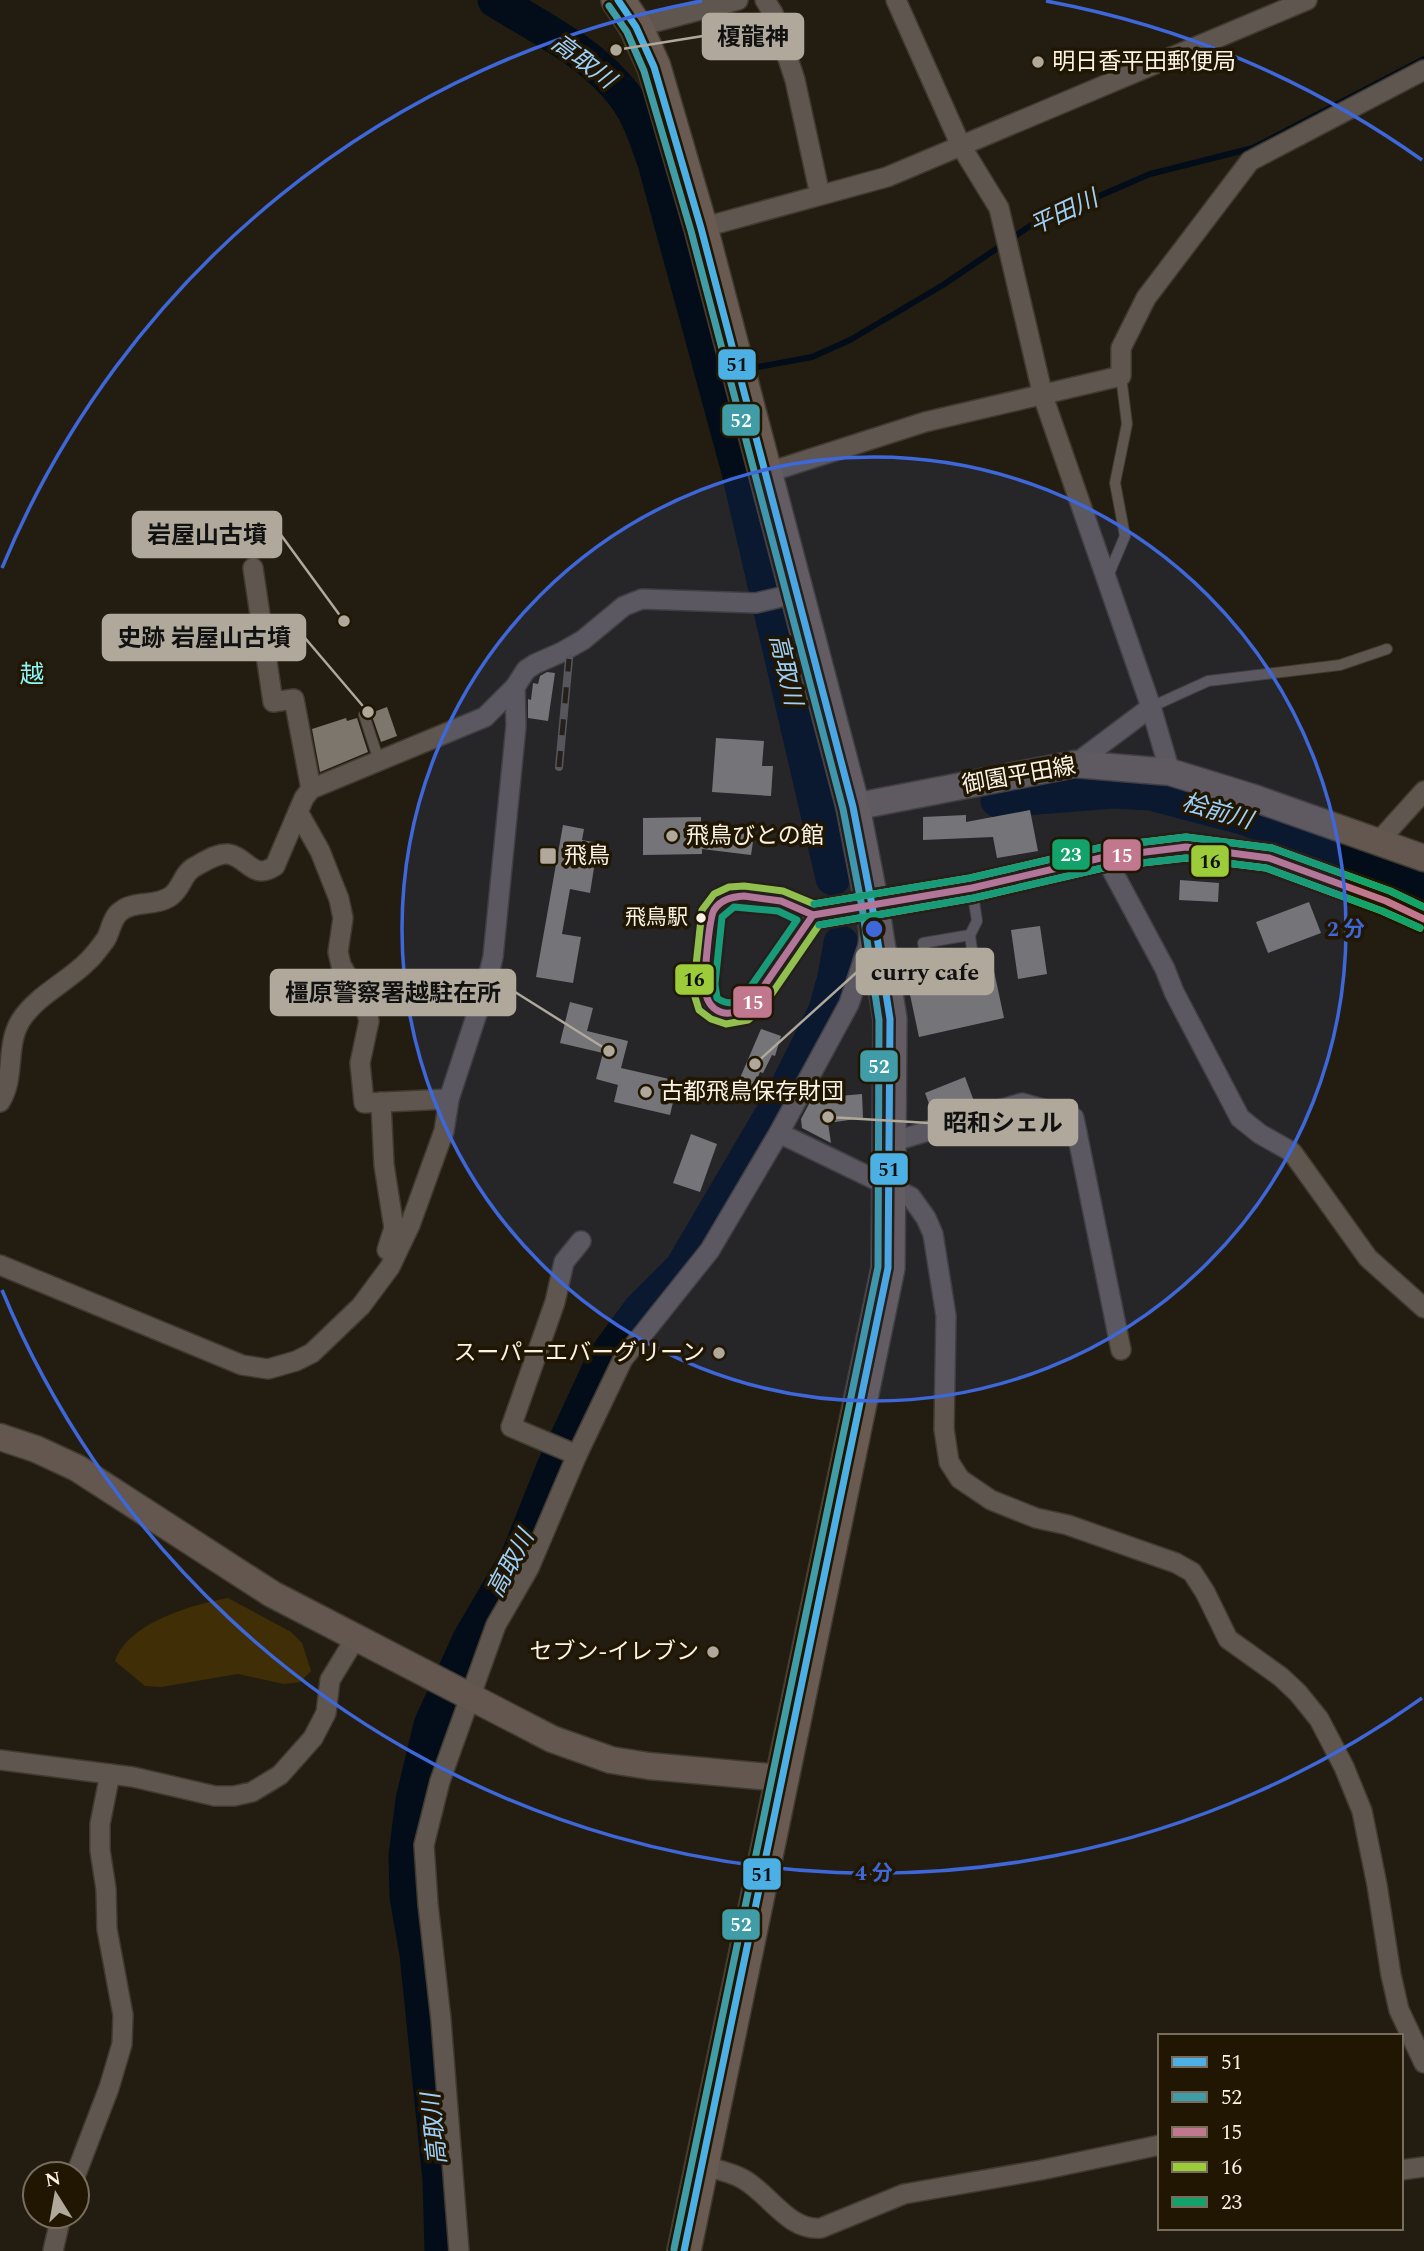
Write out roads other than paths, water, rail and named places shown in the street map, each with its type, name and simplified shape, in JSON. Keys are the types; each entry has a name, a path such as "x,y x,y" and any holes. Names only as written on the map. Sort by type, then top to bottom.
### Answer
{"highway":[{"path":"618,0 636,27 663,94 701,228 853,807 890,1019 888,1268 684,2251"}],"main road":[{"name":"御園平田線","path":"853,807 1075,764 1170,772 1251,797 1424,858"},
{"path":"872,905 972,888 1105,857 1186,847 1269,858 1386,901 1424,919"},
{"path":"0,1437 36,1449 77,1468 272,1594 552,1739 611,1760 781,1778"}],"street":[{"path":"636,27 738,0"},
{"path":"765,0 773,13 795,80 820,195"},
{"path":"896,0 961,146 999,208 1043,396 1151,707 1170,772"},
{"path":"701,228 887,177 1307,0"},
{"path":"766,473 925,422 1121,376 1121,348 1146,298 1250,161 1424,70"},
{"path":"253,568 273,702 294,699 311,789"},
{"path":"0,1102 8,1084 14,1033 22,1018 91,958 106,939 115,917 122,909 167,899 177,891 189,869 226,853 258,872 267,872 275,866 304,798 311,789 475,723 492,711 526,670 583,640 633,601 642,599 757,603 798,593"},
{"path":"0,1265 231,1361 268,1369 312,1353 361,1306 390,1267 410,1225 444,1131 449,1099 486,986 493,957 516,726 514,687"},
{"path":"1075,764 1151,707"},
{"path":"1378,842 1424,791"},
{"path":"298,812 320,851 339,899 343,918 338,952 341,965 365,1006 369,1021 360,1063 364,1103 449,1099"},
{"path":"1105,857 1240,1118 1260,1134 1292,1152 1368,1258 1424,1308"},
{"path":"459,2251 443,2034 424,1845 440,1781 457,1689 529,1568 566,1450 623,1359 710,1250 779,1133 849,1004 868,946 872,905 813,915 781,901 744,896 731,897 721,902 712,912 704,984 709,1004 716,1010 729,1014 742,1011 753,1002 813,915"},
{"path":"381,1102 384,1164 394,1228 384,1258 390,1267"},
{"path":"890,1140 905,1138 1022,1102 1074,1118 1121,1350"},
{"path":"779,1133 911,1197 919,1206 933,1234 946,1316 944,1429 949,1462 960,1479 991,1500 1036,1518 1068,1525 1176,1563 1192,1572 1228,1639 1281,1677 1312,1710 1344,1767 1363,1811 1399,2010 1424,2063"},
{"path":"566,1450 511,1427 555,1302 564,1262 580,1241"},
{"path":"0,1760 110,1774 215,1796 252,1792 280,1775 322,1725 330,1681 355,1639"},
{"path":"81,2160 109,2088 122,2044 123,2015 107,1929 106,1889 100,1850 100,1824 110,1774"},
{"path":"700,2165 744,2179 794,2221 808,2229 821,2228 904,2194 1053,2168 1158,2145"},
{"path":"1403,2170 1424,2167"},
{"path":"53,2251 58,2230"}],"lane":[{"path":"1107,580 1125,536 1115,483 1127,424 1121,376"},
{"path":"1151,707 1208,681 1340,665 1387,649"},
{"path":"364,715 379,761"},
{"path":"970,935 923,943 929,968 937,972 974,964 970,935 977,922 972,888"}],"waterway":[{"name":"高取川","path":"495,0 581,53 596,66 624,95 646,136 738,468 833,878"},
{"name":"平田川","path":"747,369 812,357 850,340 943,285 1030,226 1150,174 1253,148 1424,59"},
{"name":"平田川","path":"711,375 730,372"},
{"name":"桧前川","path":"998,800 1113,791 1151,793 1242,817 1337,851 1424,889"},
{"name":"高取川","path":"442,2251 440,2180 417,1954 407,1897 406,1856 413,1800 431,1725 470,1639 518,1557 554,1467 604,1359 641,1309 682,1268 783,1096 826,1010 841,943"}],"railway":[{"path":"559,767 569,659"}],"place":[{"name":"榎龍神","path":"616,50"},
{"name":"明日香平田郵便局","path":"1038,62"},
{"name":"岩屋山古墳","path":"344,621"},
{"name":"史跡 岩屋山古墳","path":"368,712"},
{"name":"飛鳥びとの館","path":"672,836"},
{"name":"飛鳥","path":"548,856"},
{"name":"飛鳥駅","path":"701,918"},
{"name":"橿原警察署越駐在所","path":"609,1051"},
{"name":"curry cafe","path":"755,1064"},
{"name":"古都飛鳥保存財団","path":"646,1092"},
{"name":"昭和シェル","path":"828,1117"},
{"name":"スーパーエバーグリーン","path":"719,1353"},
{"name":"セブン-イレブン","path":"713,1652"}],"district":[{"name":"越","path":"32,675"}]}
